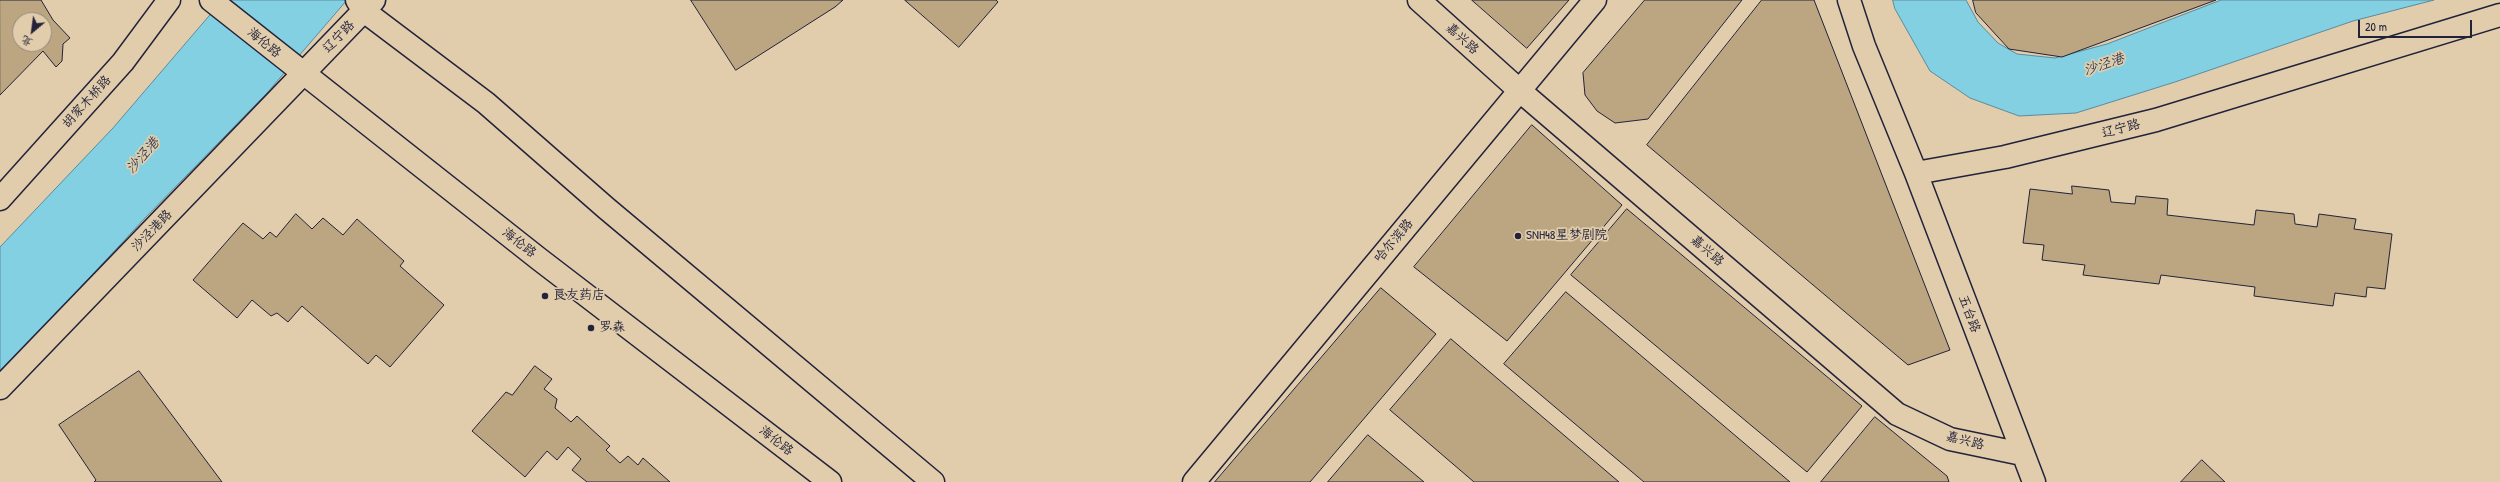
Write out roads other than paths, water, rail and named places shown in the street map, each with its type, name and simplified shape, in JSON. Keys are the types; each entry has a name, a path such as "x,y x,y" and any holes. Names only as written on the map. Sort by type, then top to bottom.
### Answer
{"street":[{"name":"胡家木桥路","path":"0,199 123,62 169,0"},
{"name":"嘉兴路","path":"1419,0 1519,90 1897,414 1950,439 2022,454"},
{"name":"哈尔滨路","path":"1194,482 1595,0"},
{"path":"1849,0 1864,46 1916,173"},
{"name":"海伦路","path":"214,3 304,75 830,482"},
{"path":"365,4 486,103 606,208 933,482"},
{"name":"辽宁路","path":"304,75 365,4"},
{"name":"辽宁路","path":"1916,173 2005,157 2156,120 2500,15"},
{"name":"沙泾港路","path":"0,388 304,75"},
{"name":"五台路","path":"1916,173 2022,454 2034,482"}],"water":[{"name":"沙泾港","path":"223,0 347,0 267,93 145,218 0,374 0,247 113,128"},
{"name":"沙泾港","path":"1893,0 1966,0 1978,22 1998,43 2017,54 2055,58 2107,44 2221,0 2434,0 2353,21 2175,82 2076,113 2019,116 1970,98 1930,71 1895,9"}],"place":[{"name":"SNH48星梦剧院","path":"1518,236"},
{"name":"良友药店","path":"545,296"},
{"name":"罗森","path":"591,328"}]}
